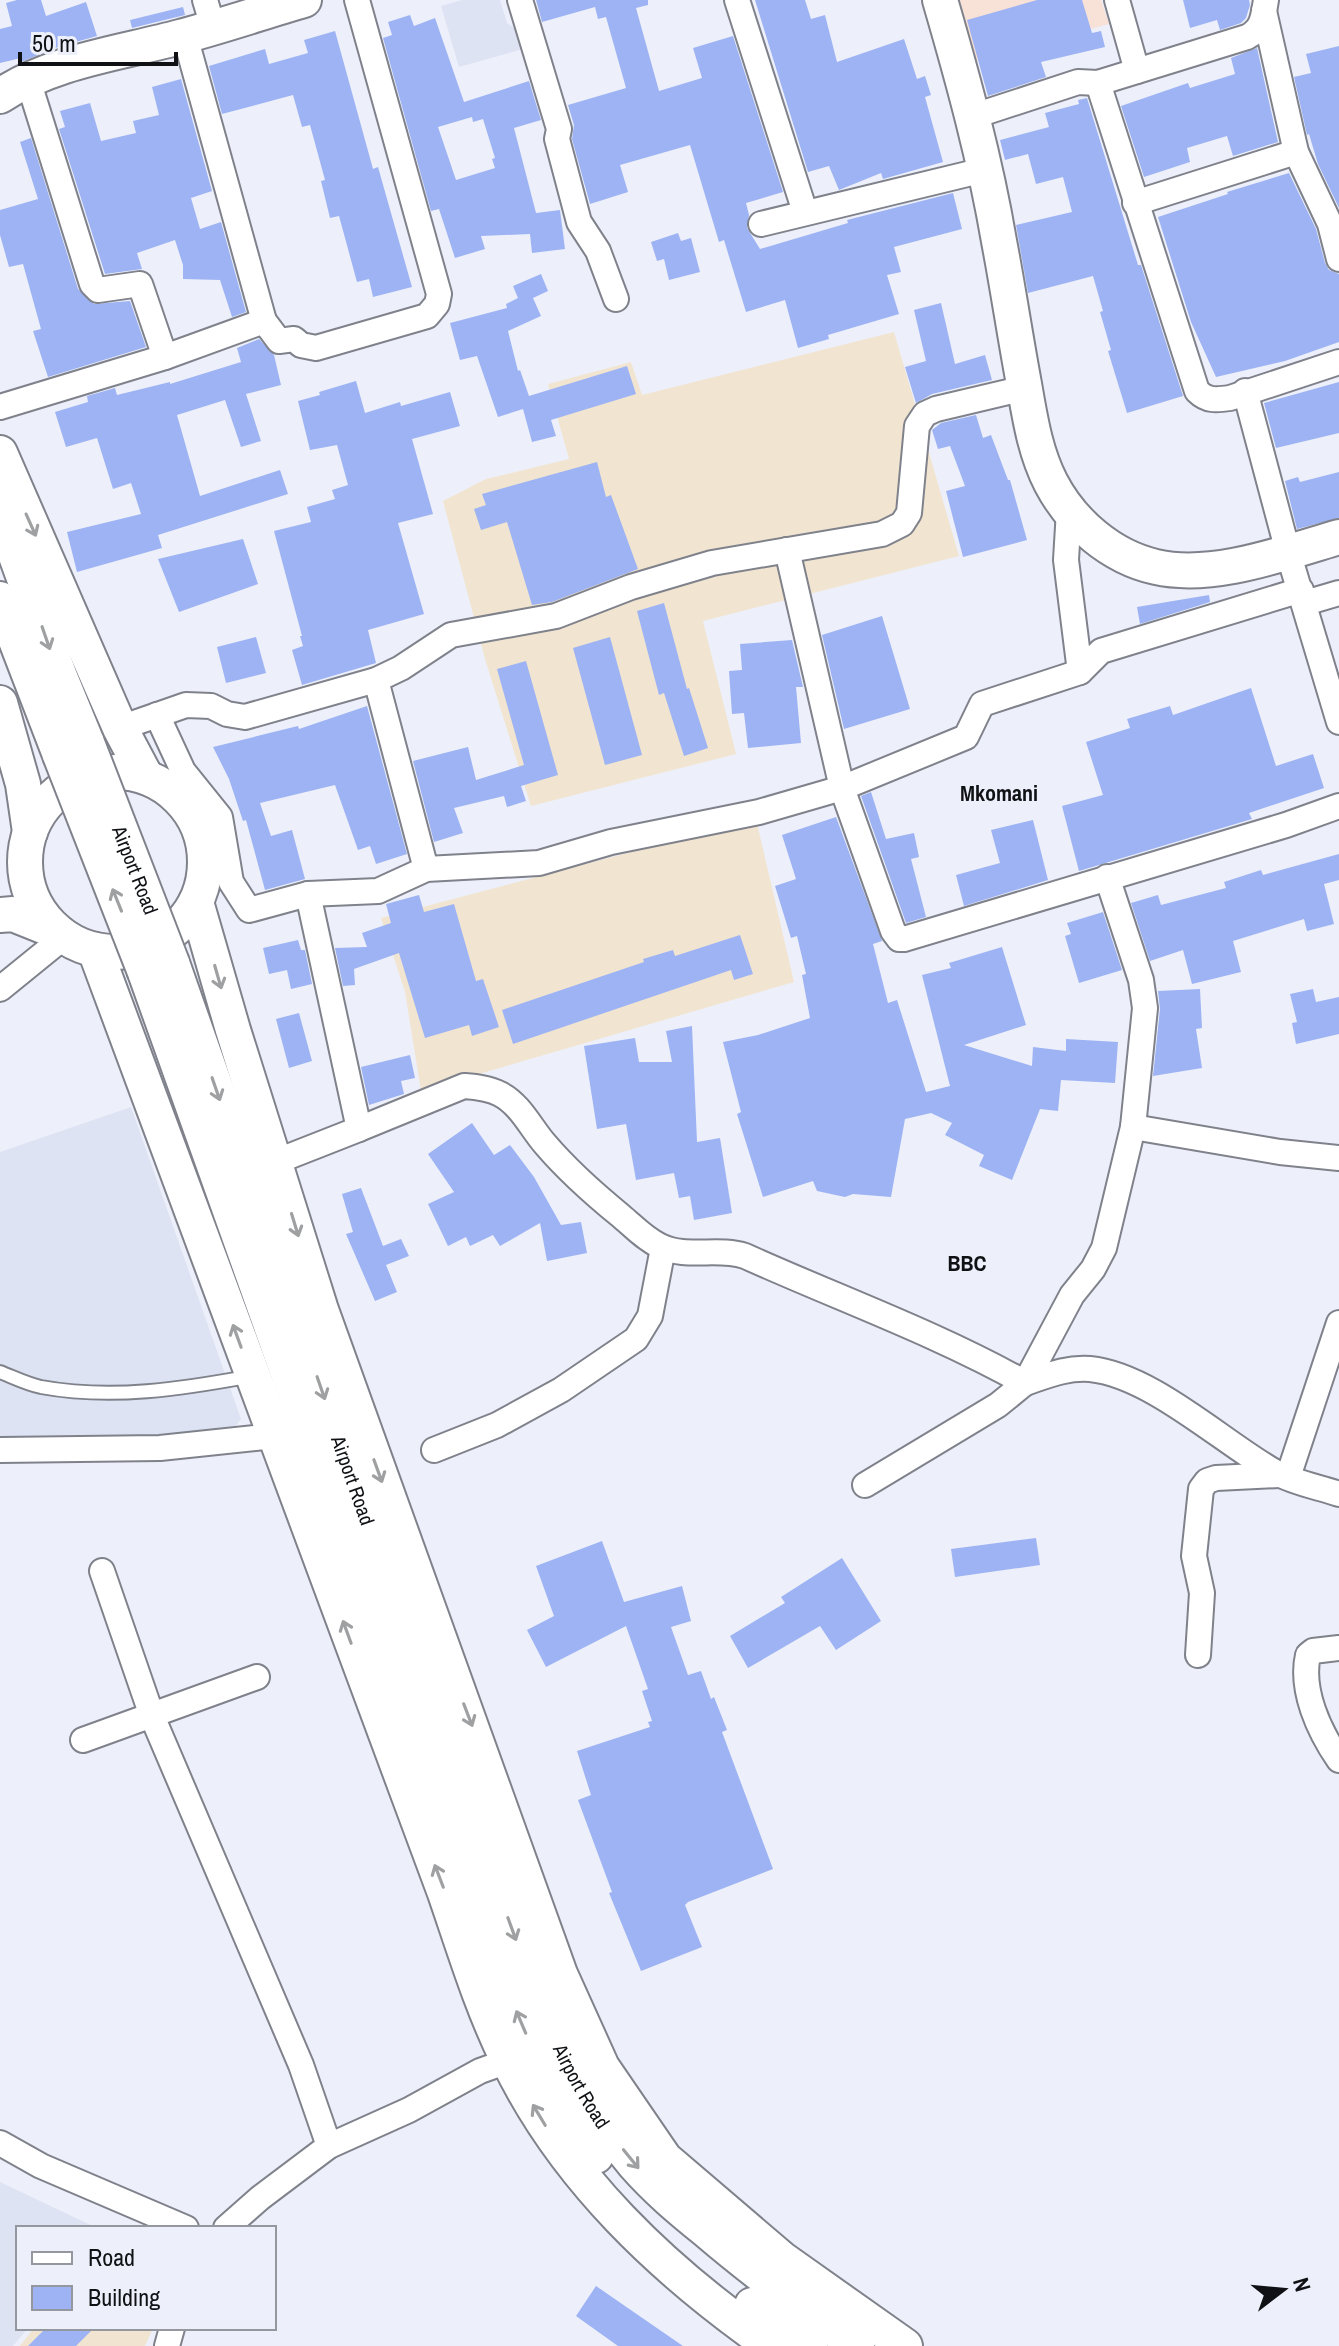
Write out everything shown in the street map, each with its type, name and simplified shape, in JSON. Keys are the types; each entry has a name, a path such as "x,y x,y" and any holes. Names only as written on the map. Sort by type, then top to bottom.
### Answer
{"main road":[{"path":"14,88 57,69 201,21 304,0"},
{"path":"940,0 974,116 999,238 1032,431 1049,480 1069,510 1093,536 1126,556 1155,567 1202,571 1339,537"},
{"path":"0,453 120,728 146,777"},
{"name":"Airport Road","path":"0,512 60,677 172,963 417,1701 510,1996 539,2064 588,2146 648,2220 746,2301 810,2346"},
{"name":"Airport Road","path":"0,599 145,972 417,1701 532,1983 586,2095 635,2165 664,2196 763,2279 857,2346"},
{"path":"0,772 5,717"},
{"path":"5,717 23,784 19,847 31,894 45,919 72,940 252,1376 508,2061 542,2122 599,2196 650,2251 771,2346"},
{"path":"0,915 13,914 72,940 125,952 154,944 179,927 196,902 206,864 194,818 174,793 146,777 115,771 99,773 70,784 45,804 19,847"},
{"path":"196,902 321,1310 560,1974 602,2067 665,2159 782,2259 905,2346"}],"street":[{"path":"201,21 264,321 279,341 294,339 301,345 316,348 427,316 437,304 437,285 357,0"},
{"path":"520,0 559,129 557,139 579,222 598,251 616,299"},
{"path":"737,0 805,212"},
{"path":"1117,0 1137,71"},
{"path":"974,116 1068,85 1090,81 1098,83 1247,37 1262,25 1265,6"},
{"path":"1265,6 1296,152 1330,224 1339,259"},
{"path":"1098,83 1197,391 1204,398 1218,400 1339,362"},
{"path":"14,88 92,284 98,290 140,284 165,357"},
{"path":"1135,203 1296,152"},
{"path":"761,224 984,170"},
{"path":"0,407 165,357 264,321"},
{"path":"120,728 186,705 211,706 227,714 245,717 376,680 401,668 451,635 556,616 631,587 712,563 882,534 902,524 909,513 917,426 925,414 1025,388"},
{"path":"1245,391 1288,552 1339,722"},
{"path":"1069,510 1066,560 1080,672"},
{"path":"787,550 842,788 893,931 899,939 1286,825 1339,806"},
{"path":"157,715 183,771 220,817 231,882 249,910 308,894 378,891 426,869 539,863 611,842 759,812 842,788 966,737 982,704 1080,672 1101,651 1303,596 1339,593"},
{"path":"376,680 426,869"},
{"path":"1025,1383 1072,1295 1093,1269 1104,1248 1133,1127 1145,1008 1141,980 1107,877"},
{"path":"308,894 359,1129"},
{"path":"0,989 72,940"},
{"path":"275,1162 464,1086 483,1087 501,1094 520,1111 544,1143 577,1178 646,1238 663,1248 733,1252 745,1256 925,1333 1025,1383"},
{"path":"1133,1127 1280,1152 1339,1158"},
{"path":"434,1450 497,1425 561,1390 636,1339 650,1316 663,1248"},
{"path":"1283,1476 1339,1323"},
{"path":"865,1485 998,1405 1025,1383 1072,1369 1106,1372 1160,1395 1229,1444 1283,1476 1339,1494"},
{"path":"0,1450 160,1448 274,1436"},
{"path":"1198,1655 1202,1593 1194,1556 1201,1489 1207,1481 1216,1478 1283,1476"},
{"path":"102,1571 152,1716 301,2065 329,2146"},
{"path":"1339,1648 1313,1651 1308,1655 1306,1674 1314,1714 1339,1760"},
{"path":"83,1740 257,1677"},
{"path":"228,2226 329,2146 409,2110 480,2071 508,2061"},
{"path":"0,2143 41,2166 181,2226"}],"lane":[{"path":"0,1372 39,1386 117,1394 182,1389 252,1376"}],"shaded area":[{"path":"462,0 500,0 507,23 527,36 530,47 459,67 441,6"},
{"path":"949,0 1101,0 1109,24 965,64"},
{"path":"894,332 959,556 703,621 736,754 531,806 485,659 443,501 486,479 569,459 548,384 631,362 642,395"},
{"path":"756,819 794,982 421,1091 405,992 381,918"},
{"path":"131,1107 241,1419 233,1429 50,1445 0,1442 0,1152"},
{"path":"0,2182 93,2226 16,2226 16,2330 26,2330 13,2346 0,2346"},
{"path":"32,2330 152,2330 145,2346 20,2346"}],"building":[{"path":"41,0 46,16 86,2 97,36 21,62 21,58 0,63 0,29 12,26 6,3"},
{"path":"536,0 648,0 648,5 636,8 659,91 702,78 693,48 733,36 783,192 746,203 749,215 747,228 760,249 848,223 847,220 953,193 962,229 894,247 901,272 887,275 899,314 828,335 829,339 798,348 785,300 746,312 724,240 719,242 690,145 620,165 628,192 590,204 572,139 574,125 568,105 626,88 606,17 598,19 595,7 542,22"},
{"path":"755,0 805,0 811,19 825,15 837,62 904,39 917,79 925,76 931,95 925,97 943,162 883,179 881,173 839,190 829,166 808,172"},
{"path":"1037,0 1082,0 1092,33 1101,31 1105,47 1041,62 1046,77 988,96 967,20"},
{"path":"1183,0 1249,0 1250,5 1241,23 1220,30 1217,20 1190,28"},
{"path":"183,7 185,15 132,28 130,20"},
{"path":"410,15 414,26 435,18 464,102 529,81 541,120 514,128 536,213 560,210 565,249 532,253 530,234 481,236 485,249 455,258 439,209 431,211 383,38 392,35 388,22","holes":["472,117 473,122 483,119 495,168 456,180 438,127"]},
{"path":"335,31 373,169 378,167 412,287 373,297 369,279 357,282 339,216 330,218 321,181 325,180 310,125 302,127 293,95 222,114 209,66 265,49 269,64 308,53 304,40"},
{"path":"1339,46 1339,208 1307,135 1294,77 1311,73 1306,54"},
{"path":"1257,48 1278,142 1233,156 1227,136 1187,148 1190,162 1144,177 1121,106 1188,83 1190,88 1235,74 1231,58"},
{"path":"181,79 212,191 191,198 200,229 221,222 246,312 232,317 220,280 183,279 183,265 175,240 137,253 142,269 105,274 59,129 65,127 60,111 90,103 101,141 136,133 133,121 159,115 152,87"},
{"path":"1087,98 1138,265 1141,265 1183,396 1127,413 1108,351 1111,350 1093,276 1028,293 1016,225 1072,212 1063,177 1036,184 1028,154 1005,160 1000,140 1049,127 1045,113 1079,104 1078,100"},
{"path":"31,138 78,289 94,304 130,301 146,347 48,377 33,331 41,329 23,264 9,267 0,235 0,210 38,199 20,142"},
{"path":"1289,173 1316,229 1325,263 1329,270 1339,274 1339,342 1285,361 1216,377 1191,322 1158,217"},
{"path":"678,233 681,241 691,238 700,272 669,280 664,259 657,261 651,242"},
{"path":"541,274 548,291 533,298 541,316 508,331 518,371 529,396 627,366 636,394 551,420 556,436 532,442 523,409 498,417 477,356 460,360 450,323 507,308 506,304 518,298 513,286"},
{"path":"941,303 955,364 985,355 992,380 932,394 916,403 905,367 926,361 914,310"},
{"path":"259,339 274,355 281,385 246,394 261,441 241,447 225,400 177,415 200,496 280,470 288,494 158,535 162,548 77,572 67,532 141,514 131,483 113,489 97,438 66,447 55,412 88,402 87,396 115,388 117,395 170,384 241,362 237,348"},
{"path":"356,381 365,413 450,392 460,426 412,439 433,514 398,523 424,614 368,630 376,663 302,685 292,650 303,646 302,636 274,531 311,522 307,507 335,499 332,490 348,485 337,445 310,450 298,401"},
{"path":"1339,382 1339,433 1276,448 1264,403"},
{"path":"976,415 983,438 991,435 1010,480 1027,540 963,557 946,491 965,486 950,446 938,449 932,430 941,423"},
{"path":"597,462 606,497 611,495 638,569 552,602 532,605 507,522 481,530 474,509 486,505 482,494"},
{"path":"1339,472 1339,518 1297,529 1285,481 1298,477 1300,482"},
{"path":"243,539 258,584 179,612 158,559"},
{"path":"1209,595 1210,602 1140,624 1137,607"},
{"path":"664,603 687,689 708,748 684,756 664,693 659,695 637,611"},
{"path":"882,616 910,709 844,729 822,635"},
{"path":"256,637 266,673 226,683 217,647"},
{"path":"610,637 642,755 605,765 573,648"},
{"path":"792,640 803,687 796,687 801,743 748,748 744,713 732,714 729,671 742,670 740,644"},
{"path":"526,661 558,775 521,786 526,801 507,807 504,796 454,808 463,833 434,842 413,761 468,747 476,780 524,765 497,669"},
{"path":"1251,688 1276,766 1313,754 1324,788 1249,813 1252,819 1079,871 1062,806 1103,795 1086,742 1130,728 1127,719 1170,706 1173,715"},
{"path":"367,706 407,854 376,864 370,846 358,850 335,785 260,803 271,836 292,830 305,879 265,890 246,820 243,821 229,779 213,747 298,726 299,729"},
{"path":"871,792 886,839 914,833 919,857 911,859 926,917 906,923 861,796"},
{"path":"836,817 882,941 873,944 888,1003 897,1000 926,1092 950,1086 922,975 951,968 949,963 1002,947 1026,1025 964,1045 1032,1066 1033,1047 1066,1051 1066,1039 1118,1042 1115,1083 1061,1080 1058,1111 1040,1109 1012,1180 979,1166 984,1155 945,1135 952,1123 931,1113 905,1119 891,1197 853,1194 845,1197 817,1191 813,1181 763,1197 737,1114 741,1112 723,1042 758,1035 810,1018 802,975 806,974 797,936 791,938 775,886 796,879 782,835"},
{"path":"1033,820 1048,880 964,906 956,875 1000,863 991,830"},
{"path":"1339,854 1339,880 1324,884 1334,924 1307,931 1304,919 1233,941 1241,972 1192,984 1183,950 1150,961 1131,903 1158,895 1161,905 1226,888 1224,882 1261,870 1263,875"},
{"path":"419,895 424,912 454,904 476,981 483,979 499,1027 472,1036 469,1025 425,1038 399,953 354,969 355,985 343,986 335,948 367,947 362,933 391,923 386,904"},
{"path":"1103,912 1122,970 1079,983 1065,936 1071,934 1067,923"},
{"path":"740,935 753,974 734,980 731,970 513,1044 502,1010 644,962 643,959 673,950 675,956"},
{"path":"298,940 301,950 305,950 312,984 291,989 287,970 269,974 263,948"},
{"path":"1200,989 1202,1028 1196,1029 1202,1068 1153,1076 1160,1009 1158,991"},
{"path":"1313,989 1316,1002 1339,997 1339,1034 1296,1044 1292,1023 1297,1022 1290,994"},
{"path":"299,1013 312,1061 289,1068 276,1019"},
{"path":"692,1026 697,1142 720,1138 732,1213 694,1220 690,1196 679,1198 674,1173 636,1180 626,1124 597,1129 584,1046 635,1038 639,1062 672,1062 666,1031"},
{"path":"410,1055 415,1078 401,1081 404,1094 369,1105 361,1067"},
{"path":"472,1123 494,1155 510,1145 534,1177 561,1225 581,1222 587,1253 547,1261 540,1223 500,1246 493,1235 470,1246 466,1237 448,1246 428,1204 454,1192 428,1154"},
{"path":"361,1188 383,1246 401,1239 409,1256 386,1265 397,1292 375,1301 346,1234 353,1232 342,1194"},
{"path":"1036,1538 1040,1565 955,1577 951,1549"},
{"path":"602,1541 624,1602 682,1586 691,1621 671,1627 688,1675 701,1671 711,1699 714,1697 727,1730 722,1732 773,1869 688,1902 685,1905 702,1947 641,1971 609,1893 612,1892 578,1800 591,1795 577,1751 650,1727 648,1722 652,1721 642,1691 648,1689 626,1626 546,1667 527,1630 554,1616 536,1566"},
{"path":"842,1558 881,1621 836,1650 820,1626 748,1668 730,1636 785,1603 781,1597"},
{"path":"596,2286 683,2346 618,2346 576,2316"},
{"path":"44,2330 92,2330 76,2346 28,2346"}],"district":[{"name":"Mkomani","path":"999,793"},
{"name":"BBC","path":"967,1263"}]}
